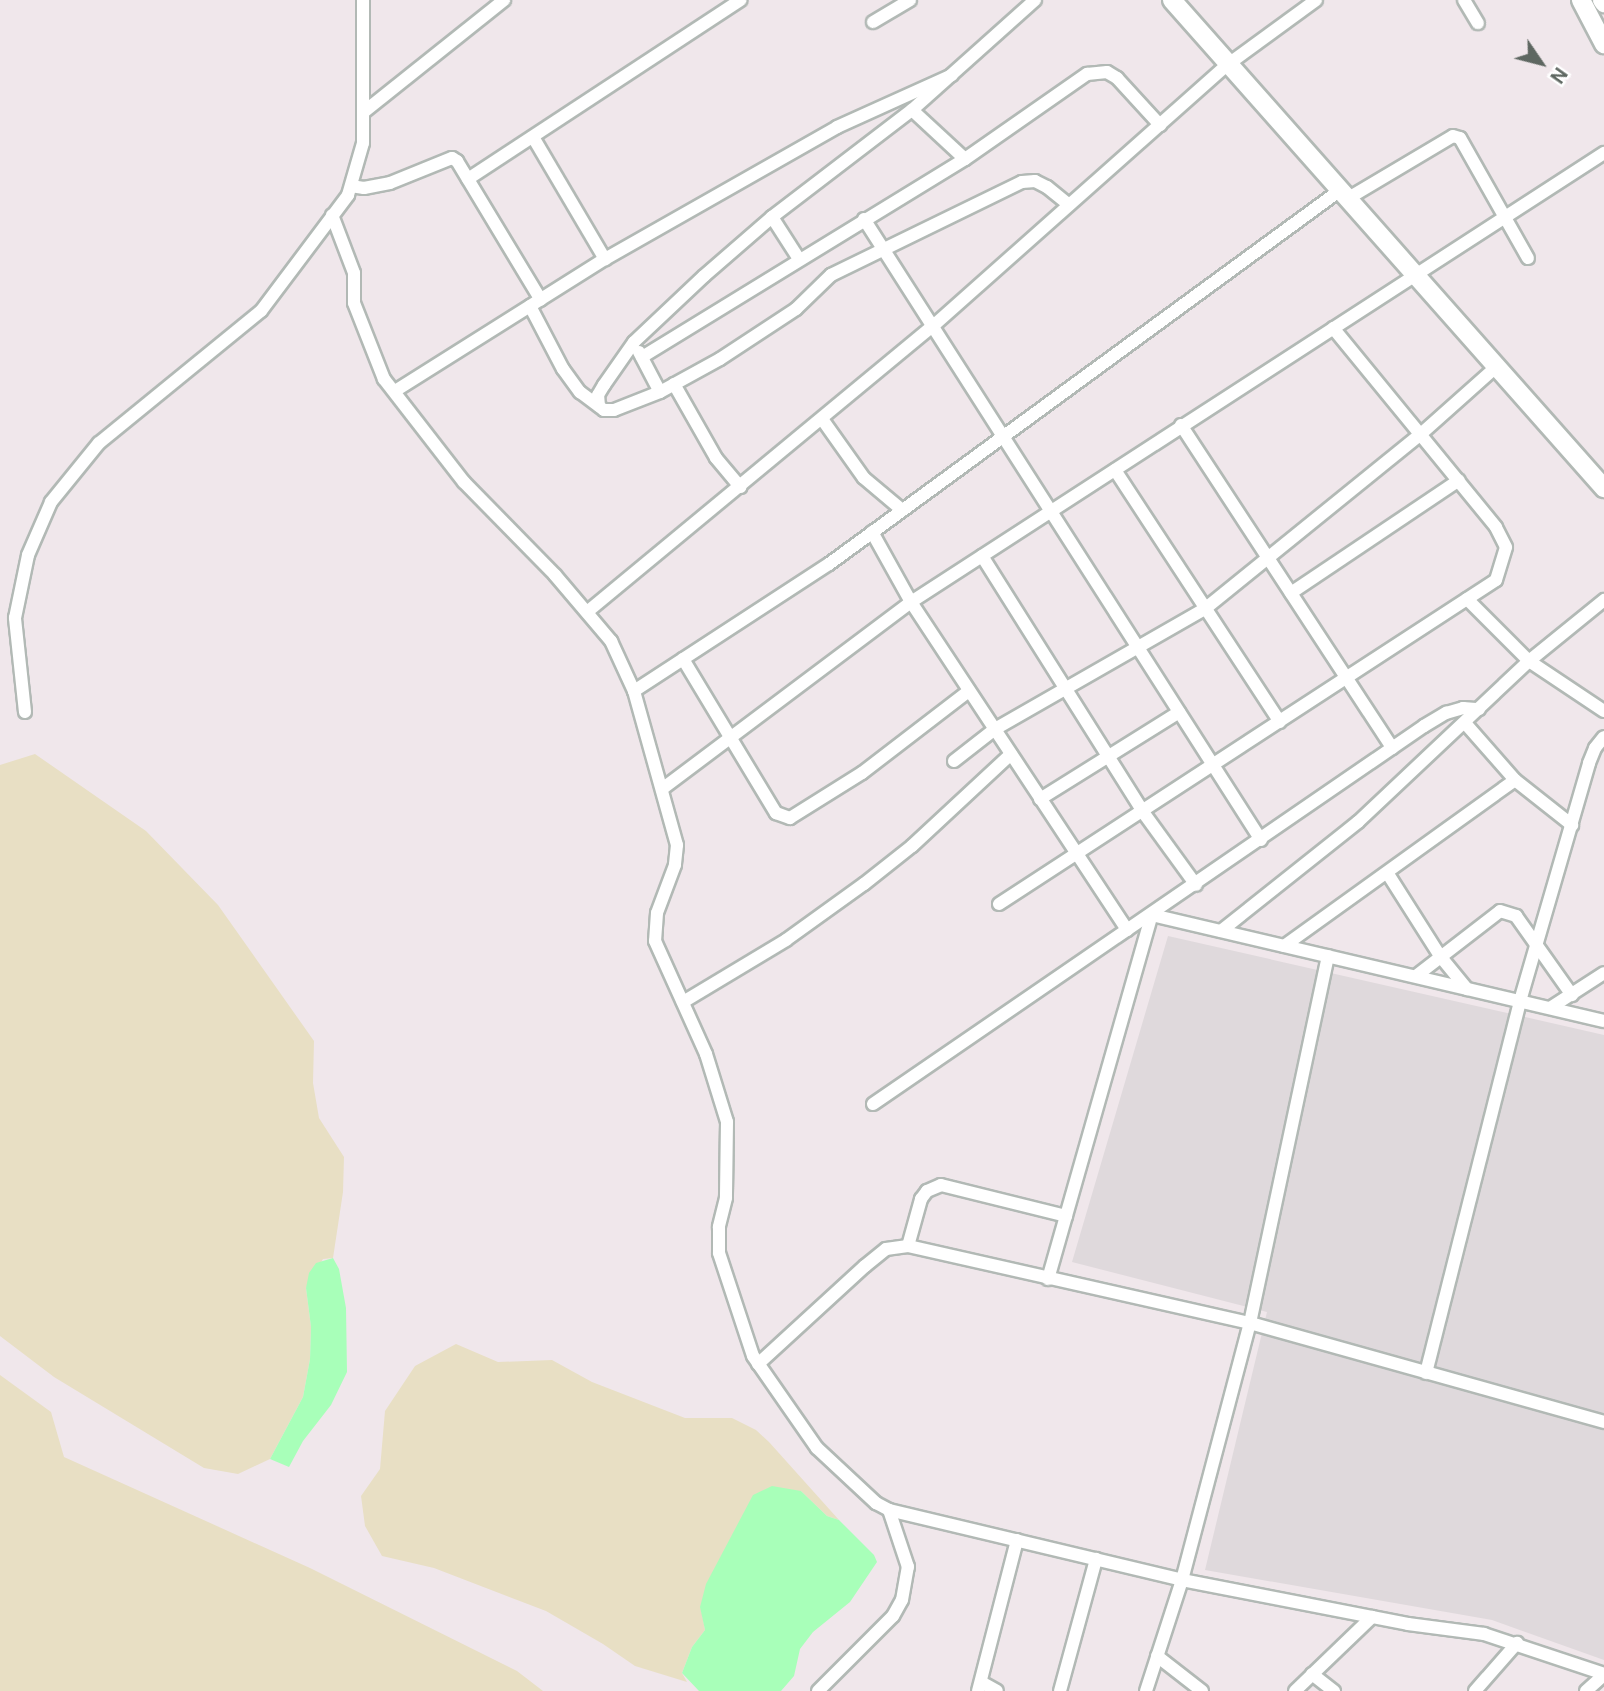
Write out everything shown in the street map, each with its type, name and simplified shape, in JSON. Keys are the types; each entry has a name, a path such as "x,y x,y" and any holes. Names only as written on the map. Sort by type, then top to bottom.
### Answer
{"street":[{"path":"25,712 15,618 28,555 51,502 99,443 261,311 351,186 363,143 363,0"},
{"path":"365,111 504,0"},
{"path":"468,179 740,0"},
{"path":"873,22 910,0"},
{"path":"599,405 598,395 634,342 772,217 912,110 1035,0"},
{"path":"587,612 933,326 1227,65 1316,0"},
{"path":"1464,0 1478,23"},
{"path":"1581,0 1604,44"},
{"path":"1176,1 1227,65 1604,488"},
{"path":"642,357 965,159 1087,74 1107,72 1117,78 1160,125"},
{"path":"395,391 605,259 837,127 951,75"},
{"path":"912,110 965,159"},
{"path":"634,691 872,532 1343,195 1453,136 1464,141 1528,258"},
{"path":"533,137 605,259"},
{"path":"662,789 911,602 1604,153"},
{"path":"351,186 364,188 390,183 452,158 468,179 535,303 563,369 580,392 604,410 614,410 660,392 720,359 796,309 831,275 1022,182 1035,181 1069,205"},
{"path":"332,215 354,273 354,303 384,379 464,482 555,575 611,641 634,691 677,845 675,865 657,913 655,941 706,1054 727,1122 726,1198 719,1227 719,1253 728,1289 758,1364 817,1448 876,1503 889,1510 1182,1580 1372,1617 1484,1634 1604,1674 1586,1691"},
{"path":"772,217 799,259"},
{"path":"864,219 1261,840"},
{"path":"999,904 1496,580 1506,547 1496,527 1422,433 1333,328"},
{"path":"634,342 660,392"},
{"path":"954,761 995,729 1206,608 1422,433 1496,367"},
{"path":"674,384 716,458 740,487"},
{"path":"822,419 864,478 902,510"},
{"path":"1181,425 1392,748"},
{"path":"1115,470 1280,722"},
{"path":"1291,593 1459,480"},
{"path":"872,532 911,602 1127,930"},
{"path":"982,556 1143,812 1196,885"},
{"path":"1467,599 1529,661 1604,711"},
{"path":"1221,931 1358,822 1529,661 1604,600"},
{"path":"683,659 732,736 776,813 790,818 862,773 970,691"},
{"path":"873,1104 1196,885 1392,748 1446,713 1463,708 1479,709"},
{"path":"1040,799 1179,712"},
{"path":"1465,723 1515,780 1572,825"},
{"path":"1426,1373 1520,1001 1595,748 1604,737"},
{"path":"683,1002 786,940 863,884 912,846 1011,754"},
{"path":"1284,946 1388,874 1515,780"},
{"path":"1388,874 1440,956 1467,989"},
{"path":"1416,976 1500,911 1516,916 1572,995"},
{"path":"1152,915 1604,1021"},
{"path":"1048,1279 1152,915"},
{"path":"1146,1691 1182,1580 1250,1324 1328,956"},
{"path":"1550,1008 1604,972"},
{"path":"908,1246 921,1199 927,1191 941,1185 1066,1216"},
{"path":"758,1364 886,1249 908,1246 1250,1324 1604,1422"},
{"path":"818,1691 893,1616 902,1600 908,1567 889,1510"},
{"path":"998,1691 979,1687 1017,1540"},
{"path":"1060,1691 1096,1559"},
{"path":"1295,1691 1372,1617"},
{"path":"1475,1691 1517,1643"},
{"path":"1157,1656 1202,1691"},
{"path":"1312,1674 1334,1691"}],"shaded area":[{"path":"35,754 146,831 218,905 314,1041 313,1083 319,1118 344,1157 343,1192 333,1258 323,1259 306,1288 311,1327 310,1359 303,1397 270,1459 238,1474 204,1468 54,1377 0,1336 0,765"},
{"path":"1168,936 1604,1035 1604,1660 1492,1620 1205,1570 1267,1312 1072,1262"},
{"path":"333,1258 339,1269 346,1308 347,1372 331,1405 303,1441 289,1467 270,1459 303,1397 310,1359 311,1327 306,1288 309,1273 316,1263"},
{"path":"456,1344 498,1362 552,1360 592,1382 685,1418 732,1418 756,1430 769,1442 839,1520 827,1516 801,1491 701,1608 705,1630 692,1647 682,1673 687,1682 635,1666 546,1611 434,1568 382,1556 365,1526 361,1496 380,1469 385,1411 415,1366"},
{"path":"0,1375 51,1412 64,1457 310,1568 517,1671 543,1691 0,1691"},
{"path":"772,1486 801,1491 827,1516 839,1520 874,1555 877,1562 850,1602 813,1632 800,1649 794,1676 781,1691 699,1691 682,1673 692,1647 705,1630 700,1607 706,1584 753,1495"}]}
